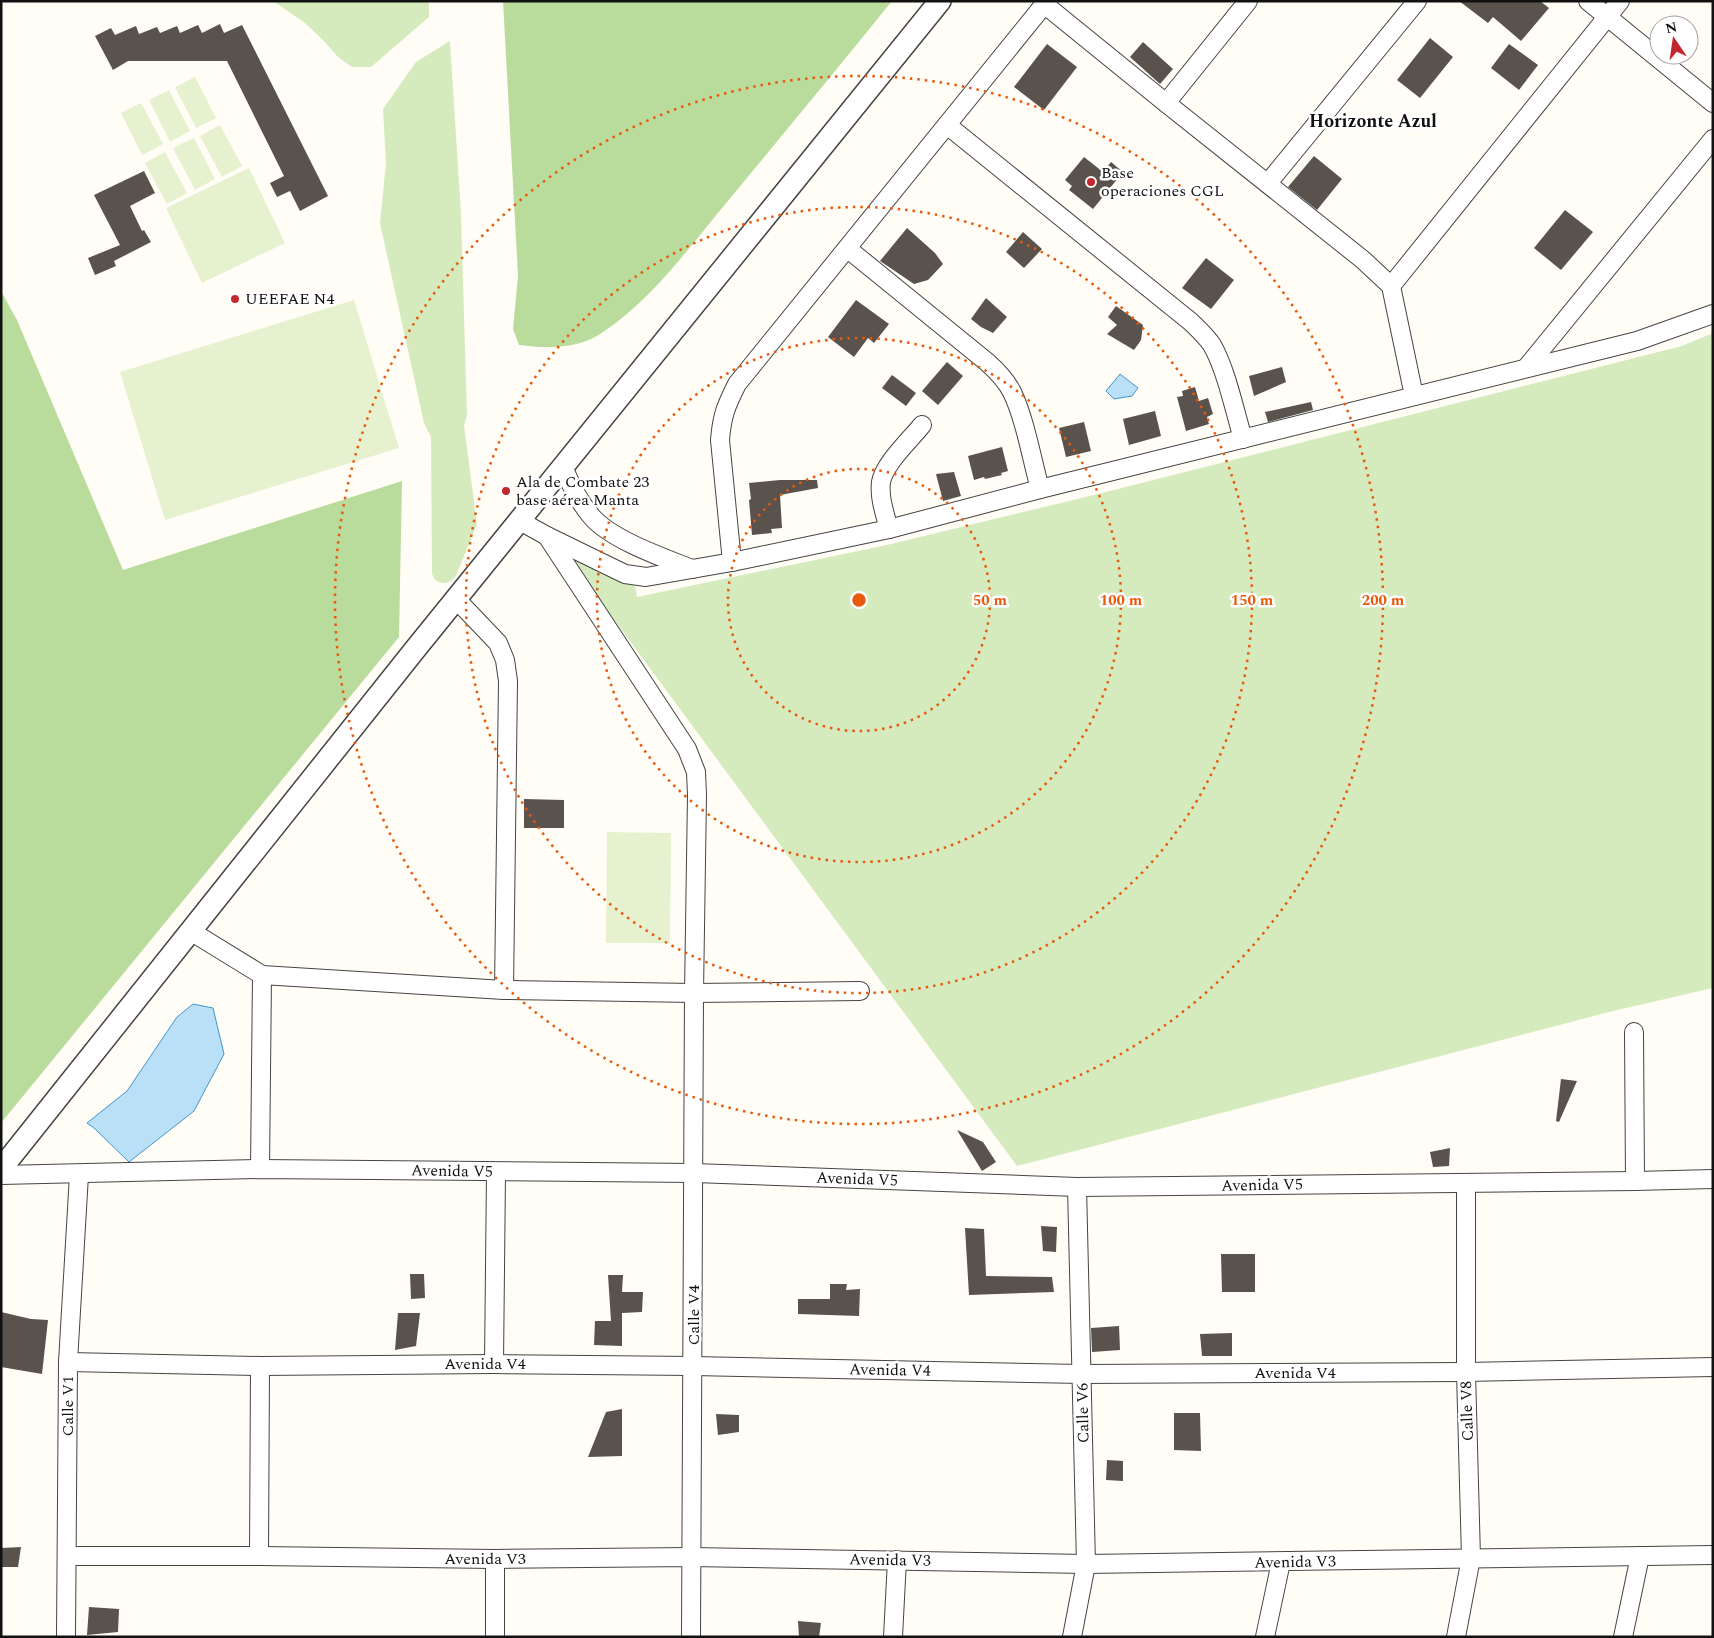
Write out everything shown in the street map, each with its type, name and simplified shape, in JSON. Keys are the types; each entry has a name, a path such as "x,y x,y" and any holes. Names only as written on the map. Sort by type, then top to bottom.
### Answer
{"street":[{"path":"1,1169 456,599 940,1"},
{"path":"1166,103 1248,1"},
{"path":"1268,183 1417,1"},
{"path":"1588,1 1713,103"},
{"path":"1391,286 1620,1"},
{"path":"732,562 720,440 725,406 737,384 1045,3 1166,103 1362,259 1391,286 1414,396"},
{"path":"947,124 1183,315 1203,334 1212,345 1220,361 1243,439"},
{"path":"1526,368 1713,139"},
{"path":"848,249 988,362 1001,376 1012,391 1019,411 1040,490"},
{"path":"520,521 625,574 646,577 693,569 889,529 1637,341 1713,314"},
{"path":"889,529 881,500 881,483 885,471 922,425"},
{"path":"563,467 574,493 594,519 627,541 658,556 693,569"},
{"name":"Calle V4","path":"547,536 687,749 696,772 698,795 694,993 692,1637"},
{"path":"456,599 498,643 505,660 508,681 504,990"},
{"path":"192,932 262,975 504,990 694,993 860,992"},
{"path":"260,1169 262,975"},
{"path":"1634,1032 1635,1181"},
{"name":"Avenida V5","path":"1,1176 260,1169 694,1173 1077,1187 1713,1179"},
{"path":"494,1364 496,1172"},
{"name":"Calle V1","path":"66,1637 68,1362 80,1175"},
{"name":"Calle V8","path":"1456,1637 1471,1558 1466,1372 1466,1183"},
{"name":"Calle V6","path":"1072,1637 1086,1564 1077,1187"},
{"name":"Avenida V4","path":"68,1362 260,1366 494,1364 694,1366 1082,1374 1466,1372 1713,1367"},
{"path":"258,1556 260,1366"},
{"name":"Avenida V3","path":"67,1556 495,1559 691,1557 1086,1564 1713,1555"},
{"path":"1623,1637 1640,1556"},
{"path":"495,1559 495,1637"},
{"path":"893,1637 897,1560"},
{"path":"1265,1637 1281,1562"}],"green space":[{"path":"273,1 429,1 429,17 371,67 352,67 338,57 305,23"},
{"path":"503,1 892,1 686,253 640,302 606,330 586,341 564,346 542,347 519,345 513,329 518,276"},
{"path":"450,41 461,215 467,415 464,426 477,524 456,576 449,582 441,583 435,580 432,574 431,437 424,423 380,223 386,163 383,109 416,62"},
{"path":"195,77 216,118 196,128 175,87"},
{"path":"169,90 190,131 170,142 149,100"},
{"path":"141,103 163,144 142,155 121,113"},
{"path":"220,125 242,166 222,177 200,136"},
{"path":"194,138 215,179 195,190 173,148"},
{"path":"165,152 187,193 167,204 145,163"},
{"path":"249,168 285,243 202,283 166,208"},
{"path":"1,291 17,320 123,570 402,481 399,637 1,1123"},
{"path":"354,300 399,448 165,520 120,372"},
{"path":"1713,333 1713,988 1613,1011 1017,1166 604,606 574,558 604,574 635,586 637,597 887,545 1102,493 1682,346"},
{"path":"607,832 671,833 670,943 606,943"}],"water":[{"path":"1120,374 1138,388 1132,396 1114,399 1106,391"},
{"path":"193,1004 213,1008 224,1054 194,1111 129,1162 87,1123 127,1091 177,1017"}],"building":[{"path":"1459,1 1540,1 1549,8 1521,41 1493,17 1488,23"},
{"path":"220,24 224,33 242,25 328,196 300,211 290,191 277,197 270,183 284,176 227,61 128,61 113,70 95,36 111,28 115,35 136,26 139,34 157,27 160,33 177,26 180,33 198,25 202,33"},
{"path":"1430,38 1453,57 1420,98 1397,80"},
{"path":"1143,42 1173,69 1160,84 1130,57"},
{"path":"1047,44 1077,67 1044,110 1014,87"},
{"path":"1509,44 1538,65 1519,90 1491,68"},
{"path":"1314,156 1342,179 1317,210 1288,187"},
{"path":"1084,157 1103,172 1111,162 1123,172 1093,209 1069,190 1072,186 1065,180"},
{"path":"144,171 155,193 130,206 142,231 144,230 151,242 114,261 116,266 95,275 88,258 120,245 94,195"},
{"path":"1565,210 1593,232 1561,270 1534,248"},
{"path":"907,228 935,253 943,264 928,280 914,284 880,261"},
{"path":"1023,232 1042,249 1024,268 1006,252"},
{"path":"1206,258 1234,280 1211,309 1182,288"},
{"path":"986,298 1007,317 993,333 971,319"},
{"path":"856,300 889,324 874,343 868,338 854,357 828,337"},
{"path":"1116,306 1143,325 1141,340 1134,350 1107,334 1117,325 1108,317"},
{"path":"947,362 963,376 938,405 922,391"},
{"path":"1282,367 1286,382 1254,396 1249,376"},
{"path":"892,375 916,393 906,406 882,388"},
{"path":"1195,387 1199,401 1208,398 1213,414 1207,417 1209,424 1186,431 1177,397 1183,396 1182,391"},
{"path":"1311,402 1313,410 1268,422 1265,412"},
{"path":"1155,411 1161,436 1129,445 1123,419"},
{"path":"1084,422 1091,451 1066,457 1059,428"},
{"path":"1002,447 1008,471 1001,473 1002,475 974,480 968,456"},
{"path":"954,472 961,496 943,501 936,474"},
{"path":"780,480 817,480 818,488 780,495 782,528 771,529 772,533 752,535 749,483"},
{"path":"524,799 564,800 564,828 524,828"},
{"path":"1561,1079 1577,1081 1559,1122 1556,1121"},
{"path":"957,1130 983,1142 996,1162 982,1171"},
{"path":"1450,1148 1449,1166 1433,1167 1430,1152"},
{"path":"1041,1226 1057,1227 1056,1252 1043,1251"},
{"path":"965,1228 984,1229 986,1276 1052,1277 1054,1292 969,1295"},
{"path":"1221,1254 1255,1254 1255,1292 1222,1292"},
{"path":"410,1274 424,1274 425,1298 411,1299"},
{"path":"608,1275 623,1275 622,1292 643,1292 642,1312 622,1313 622,1346 594,1345 595,1321 611,1321"},
{"path":"830,1284 847,1284 846,1290 860,1289 859,1316 798,1314 798,1299 830,1299"},
{"path":"1,1312 31,1319 48,1320 42,1374 1,1367"},
{"path":"398,1313 420,1313 416,1346 395,1350"},
{"path":"1119,1326 1120,1350 1092,1352 1091,1328"},
{"path":"1232,1333 1232,1356 1202,1356 1200,1334"},
{"path":"622,1409 622,1456 588,1457 606,1412"},
{"path":"1174,1413 1200,1413 1201,1451 1174,1450"},
{"path":"716,1414 739,1415 739,1432 718,1435"},
{"path":"1107,1460 1123,1461 1123,1481 1106,1480"},
{"path":"21,1547 18,1567 1,1567 1,1548"},
{"path":"89,1607 119,1609 118,1632 87,1635"},
{"path":"798,1621 821,1623 819,1637 799,1637"}],"place":[{"name":"Base operaciones CGL","path":"1091,182"},
{"name":"UEEFAE N4","path":"235,299"},
{"name":"Ala de Combate 23 base aérea Manta","path":"506,491"}],"district":[{"name":"Horizonte Azul","path":"1373,121"}]}
